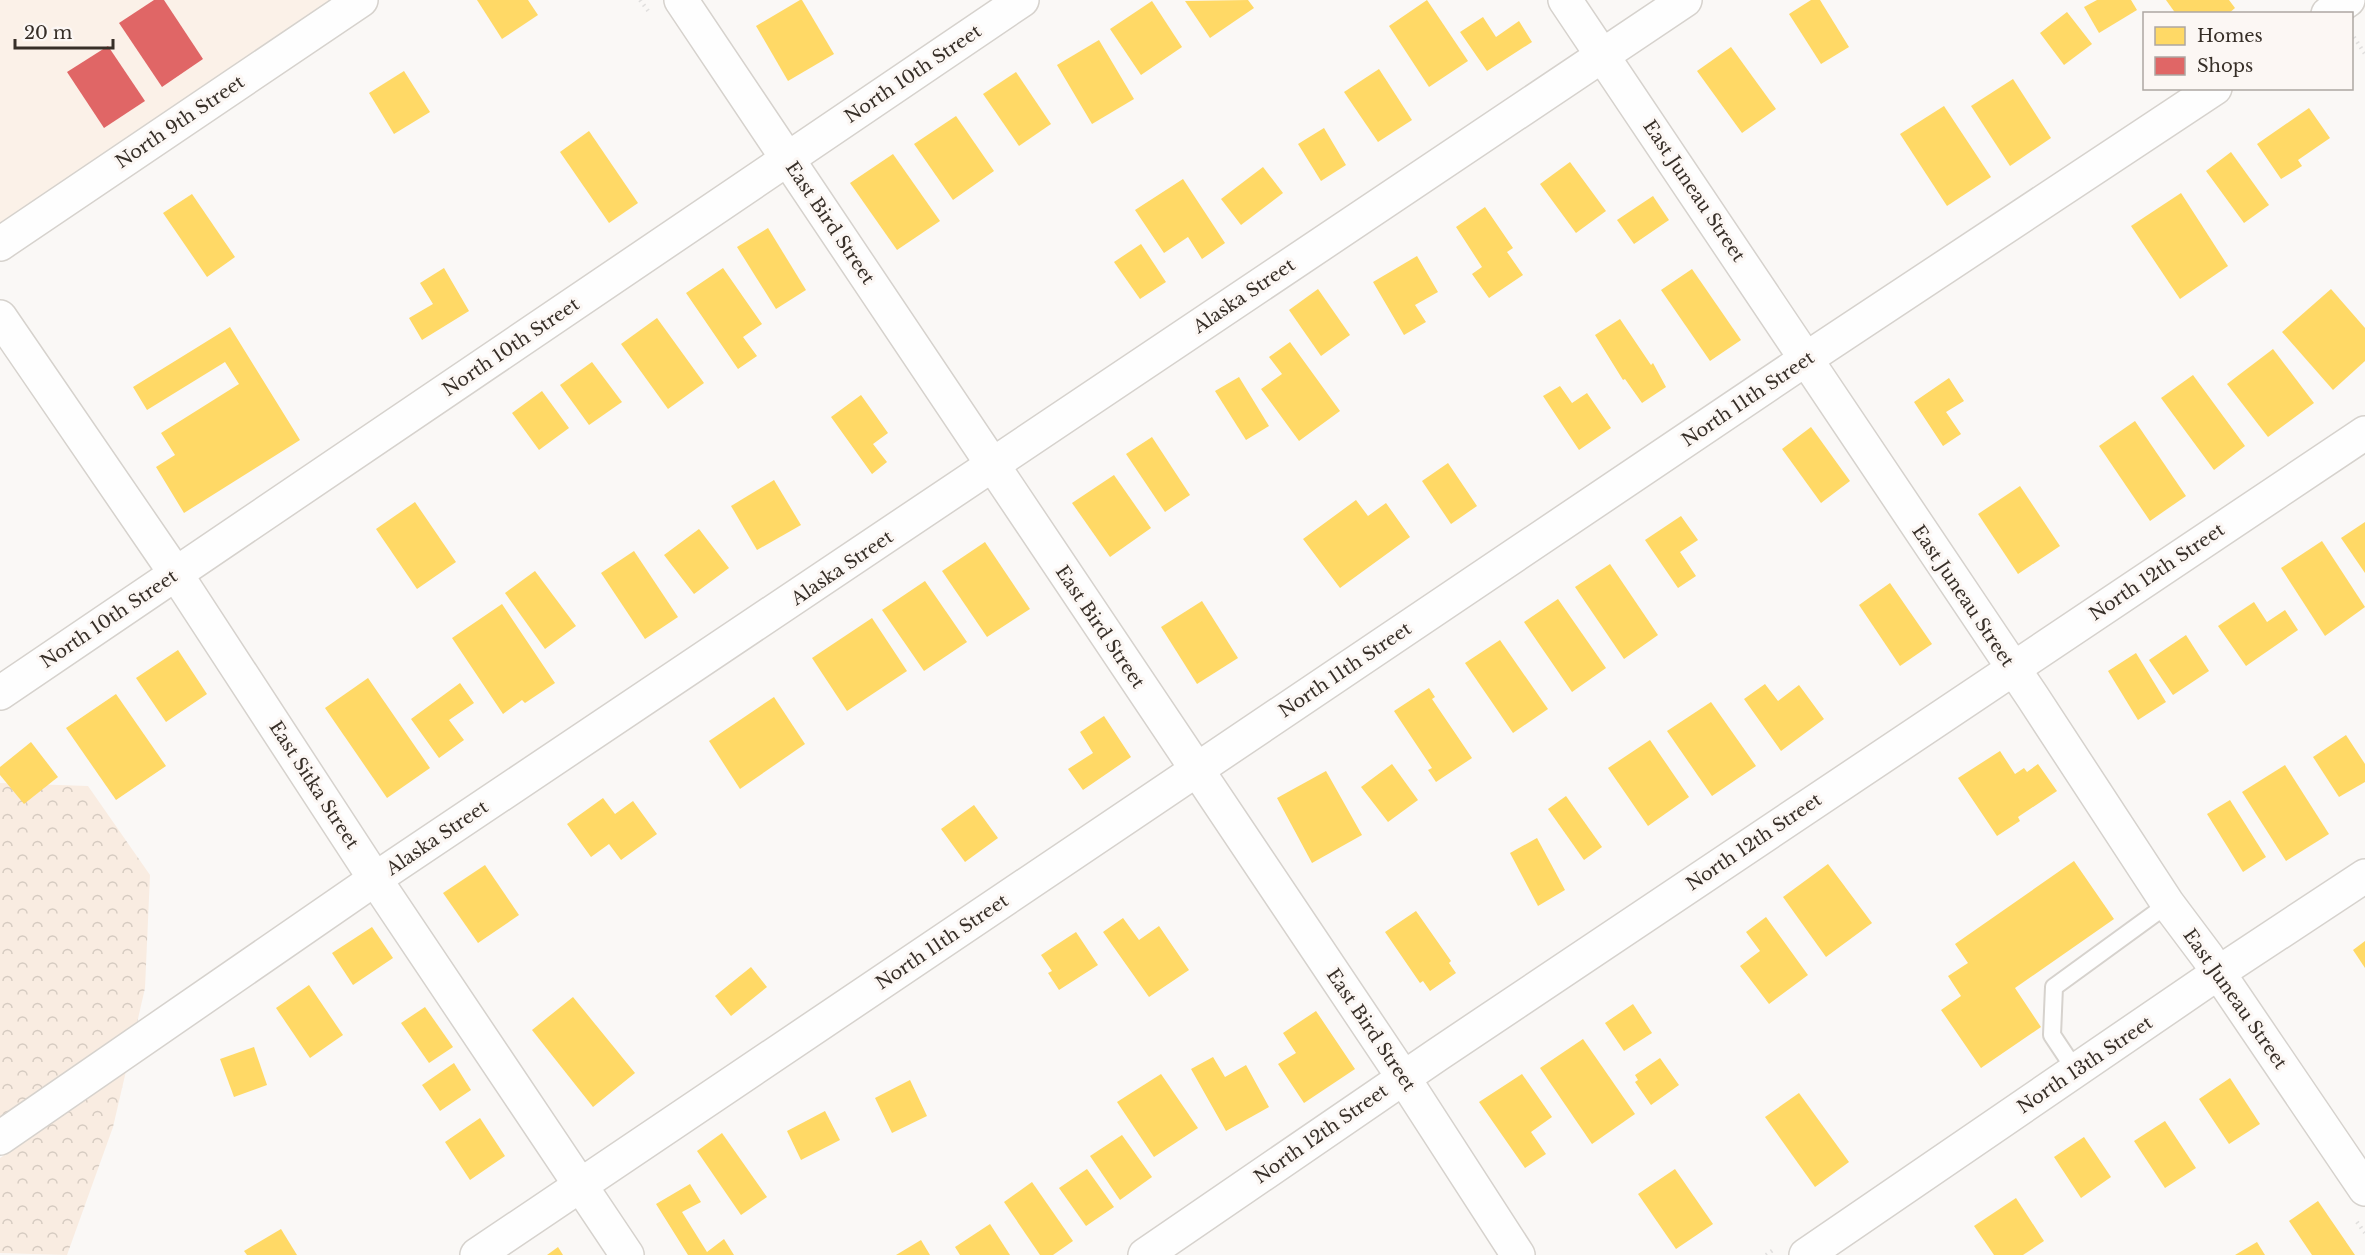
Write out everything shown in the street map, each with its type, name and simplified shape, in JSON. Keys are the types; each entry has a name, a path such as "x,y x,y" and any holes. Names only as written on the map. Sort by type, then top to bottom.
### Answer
{"street":[{"name":"North 9th Street","path":"0,244 361,0"},
{"name":"East Bird Street","path":"681,0 1403,1077 1518,1255"},
{"name":"North 10th Street","path":"0,693 1022,0"},
{"name":"East Juneau Street","path":"1565,0 2168,904 2218,973 2365,1189"},
{"name":"Alaska Street","path":"0,1138 375,879 993,467 1601,54 1685,0"},
{"path":"2331,12 2348,0"},
{"name":"North 11th Street","path":"477,1255 1806,359 2212,90"},
{"name":"East Sitka Street","path":"0,317 176,574 375,879 627,1255"},
{"name":"North 12th Street","path":"1145,1255 1403,1077 2365,433"},
{"name":"North 13th Street","path":"1806,1255 2218,973 2365,876"}],"lane":[{"path":"2076,1071 2052,1035 2054,987 2168,904"}],"path":[{"path":"2353,36 2365,54"}],"shaded area":[{"path":"0,0 331,0 0,223"}],"green space":[{"path":"0,783 88,786 150,875 145,988 137,1023 0,1118"},
{"path":"126,1071 113,1127 67,1255 0,1253 0,1158"}],"building: Homes":[{"path":"477,0 528,0 538,15 502,39"},
{"path":"800,0 834,54 788,81 756,26"},
{"path":"1248,0 1254,8 1210,38 1185,1"},
{"path":"1427,0 1468,61 1429,87 1389,26"},
{"path":"1811,0 1820,0 1849,47 1821,64 1789,14"},
{"path":"2097,0 2131,0 2137,10 2099,33 2084,7"},
{"path":"2166,0 2229,0 2235,8 2230,12 2175,12"},
{"path":"1152,1 1182,47 1141,75 1110,29"},
{"path":"2067,12 2092,44 2064,65 2040,33"},
{"path":"1483,17 1496,37 1519,21 1532,42 1487,71 1460,32"},
{"path":"1099,40 1134,99 1092,124 1057,65"},
{"path":"1731,47 1776,109 1742,133 1697,71"},
{"path":"1379,69 1412,120 1378,142 1344,92"},
{"path":"404,71 430,112 394,134 369,93"},
{"path":"1016,72 1051,124 1019,146 983,94"},
{"path":"2013,79 2051,138 2010,166 1971,106"},
{"path":"1944,106 1991,177 1947,206 1900,134"},
{"path":"2309,108 2330,138 2298,160 2302,166 2281,179 2257,144"},
{"path":"956,116 994,171 953,200 914,144"},
{"path":"1324,128 1346,165 1321,181 1298,144"},
{"path":"589,131 638,203 609,223 560,152"},
{"path":"2231,152 2269,205 2244,223 2206,171"},
{"path":"893,154 940,221 897,250 850,183"},
{"path":"1570,162 1606,211 1576,233 1540,184"},
{"path":"1263,167 1283,193 1241,225 1221,199"},
{"path":"1183,179 1225,243 1202,259 1188,237 1164,253 1135,210"},
{"path":"2181,193 2228,266 2180,299 2131,226"},
{"path":"192,194 235,257 207,277 163,213"},
{"path":"1653,196 1669,220 1634,244 1617,220"},
{"path":"1485,207 1513,248 1507,252 1523,275 1489,298 1472,274 1482,267 1456,227"},
{"path":"768,228 806,290 776,309 737,247"},
{"path":"1141,244 1166,282 1140,299 1114,262"},
{"path":"1417,256 1438,292 1415,305 1426,322 1404,335 1373,282"},
{"path":"444,268 469,311 422,340 409,318 433,304 420,283"},
{"path":"723,268 762,324 743,337 757,356 738,369 686,293"},
{"path":"1692,269 1741,340 1710,361 1661,290"},
{"path":"1318,289 1350,335 1321,356 1289,310"},
{"path":"2331,289 2365,328 2365,361 2333,390 2282,332"},
{"path":"657,318 704,383 668,409 621,344"},
{"path":"1620,319 1651,365 1653,363 1666,387 1642,403 1625,379 1623,380 1595,335"},
{"path":"230,327 300,440 184,513 156,467 175,455 161,433 239,384 225,362 147,410 133,387"},
{"path":"1290,342 1340,411 1299,441 1261,389 1282,374 1269,357"},
{"path":"2273,349 2314,403 2268,437 2227,384"},
{"path":"592,362 622,402 589,425 560,385"},
{"path":"2193,375 2245,446 2214,470 2161,398"},
{"path":"1239,377 1269,426 1246,440 1215,391"},
{"path":"1949,378 1964,401 1946,412 1961,434 1943,446 1914,402"},
{"path":"1560,386 1572,403 1587,393 1611,428 1579,450 1543,396"},
{"path":"542,391 569,428 539,450 512,413"},
{"path":"861,395 888,433 873,444 887,462 872,474 831,417"},
{"path":"2135,421 2186,496 2150,521 2099,446"},
{"path":"1811,427 1850,481 1821,503 1782,449"},
{"path":"1152,437 1190,495 1165,512 1126,454"},
{"path":"1448,463 1477,506 1451,524 1422,481"},
{"path":"1114,475 1151,528 1110,557 1072,503"},
{"path":"774,480 801,525 757,550 731,506"},
{"path":"2020,486 2060,546 2018,574 1978,514"},
{"path":"1356,500 1368,516 1386,503 1410,537 1340,588 1303,539"},
{"path":"415,502 456,562 417,589 376,529"},
{"path":"1681,516 1698,540 1680,552 1696,576 1678,588 1645,540"},
{"path":"2365,522 2365,573 2341,538"},
{"path":"699,529 729,568 694,594 664,555"},
{"path":"2322,541 2365,607 2325,636 2281,568"},
{"path":"985,542 1030,609 987,637 942,571"},
{"path":"634,551 678,617 645,639 601,573"},
{"path":"1610,564 1658,635 1624,659 1575,587"},
{"path":"535,571 576,626 545,649 505,593"},
{"path":"925,581 967,642 924,671 882,610"},
{"path":"1890,583 1932,644 1900,666 1859,605"},
{"path":"1558,599 1606,668 1572,692 1524,622"},
{"path":"1202,601 1238,658 1197,684 1161,627"},
{"path":"2254,602 2267,622 2285,610 2298,630 2246,666 2218,626"},
{"path":"502,604 555,683 525,703 522,700 503,714 452,638"},
{"path":"872,618 907,671 847,711 812,658"},
{"path":"2186,635 2209,671 2173,695 2149,660"},
{"path":"1500,640 1548,709 1513,733 1465,663"},
{"path":"178,650 207,694 166,722 136,678"},
{"path":"2136,653 2166,702 2138,720 2108,671"},
{"path":"368,678 430,768 387,798 325,708"},
{"path":"460,683 474,703 449,720 464,740 439,758 411,719"},
{"path":"1765,684 1778,701 1799,685 1824,719 1781,751 1744,699"},
{"path":"1429,688 1435,697 1432,699 1472,758 1436,782 1428,770 1432,768 1394,711"},
{"path":"116,694 166,766 116,800 66,728"},
{"path":"774,697 805,744 740,789 709,741"},
{"path":"1711,702 1756,766 1712,796 1667,731"},
{"path":"1104,716 1131,757 1083,790 1068,769 1093,753 1080,732"},
{"path":"2346,735 2365,764 2365,782 2339,797 2313,757"},
{"path":"1650,740 1689,797 1648,826 1608,768"},
{"path":"31,742 58,777 24,804 0,775 0,767"},
{"path":"2000,751 2015,774 2024,768 2027,772 2038,764 2057,791 2018,817 2020,821 1997,836 1958,778"},
{"path":"1392,764 1418,800 1388,822 1361,787"},
{"path":"2285,765 2329,834 2286,861 2242,792"},
{"path":"1326,771 1362,835 1312,863 1277,798"},
{"path":"1566,796 1602,847 1584,860 1548,809"},
{"path":"603,798 615,814 633,801 657,834 621,860 609,844 591,857 567,824"},
{"path":"2230,800 2266,857 2243,872 2207,814"},
{"path":"974,805 998,838 965,862 941,829"},
{"path":"1537,838 1565,890 1538,906 1510,853"},
{"path":"2074,861 2114,919 2015,988 2041,1027 1981,1068 1941,1010 1961,996 1948,976 1968,963 1955,944"},
{"path":"1828,864 1872,923 1826,957 1783,897"},
{"path":"485,865 519,915 478,943 443,893"},
{"path":"1416,911 1451,961 1449,963 1456,973 1430,991 1423,981 1420,983 1385,932"},
{"path":"1766,917 1808,975 1769,1004 1740,966 1760,951 1746,932"},
{"path":"1123,918 1139,940 1159,926 1189,970 1149,997 1103,932"},
{"path":"372,927 393,958 353,985 332,953"},
{"path":"1076,932 1098,965 1059,990 1048,973 1052,971 1041,955"},
{"path":"2365,941 2365,968 2353,950"},
{"path":"751,967 767,987 731,1016 715,996"},
{"path":"309,985 343,1035 310,1058 276,1008"},
{"path":"573,997 635,1073 593,1107 532,1030"},
{"path":"1633,1004 1652,1033 1624,1051 1605,1023"},
{"path":"425,1007 453,1047 429,1063 401,1023"},
{"path":"1316,1011 1355,1069 1304,1103 1278,1064 1296,1053 1283,1033"},
{"path":"1583,1039 1635,1114 1592,1144 1540,1068"},
{"path":"254,1047 267,1085 234,1097 220,1059"},
{"path":"1213,1057 1225,1077 1246,1065 1269,1107 1226,1131 1191,1069"},
{"path":"1660,1058 1679,1085 1651,1105 1635,1082 1638,1080 1635,1075"},
{"path":"454,1063 471,1090 440,1111 422,1085"},
{"path":"1161,1074 1198,1128 1154,1157 1117,1102"},
{"path":"1522,1074 1552,1117 1531,1132 1546,1154 1525,1168 1479,1102"},
{"path":"2230,1078 2260,1124 2229,1144 2199,1099"},
{"path":"910,1080 927,1116 892,1133 875,1098"},
{"path":"1799,1093 1849,1162 1815,1187 1765,1117"},
{"path":"825,1111 840,1140 801,1160 787,1131"},
{"path":"480,1118 505,1156 470,1180 445,1142"},
{"path":"2165,1121 2196,1168 2165,1188 2134,1141"},
{"path":"722,1133 767,1197 741,1215 697,1151"},
{"path":"1122,1135 1152,1177 1120,1200 1090,1156"},
{"path":"2084,1137 2111,1177 2081,1198 2054,1157"},
{"path":"1087,1169 1114,1207 1086,1226 1059,1188"},
{"path":"1675,1169 1713,1224 1676,1249 1638,1194"},
{"path":"1032,1182 1073,1241 1053,1255 1040,1255 1004,1202"},
{"path":"690,1184 701,1202 682,1212 707,1252 724,1239 734,1255 688,1255 656,1204"},
{"path":"2016,1198 2044,1241 2023,1255 1994,1255 1974,1226"},
{"path":"2318,1201 2355,1255 2312,1255 2289,1221"},
{"path":"990,1224 1010,1255 960,1255 955,1247"},
{"path":"281,1229 297,1255 247,1255 244,1251"},
{"path":"921,1240 930,1255 896,1255"},
{"path":"2257,1242 2265,1255 2235,1255"},
{"path":"558,1247 563,1255 547,1255"}],"building: Shops":[{"path":"154,0 164,0 203,59 162,87 119,23"},
{"path":"108,46 145,101 104,128 67,72"}]}
